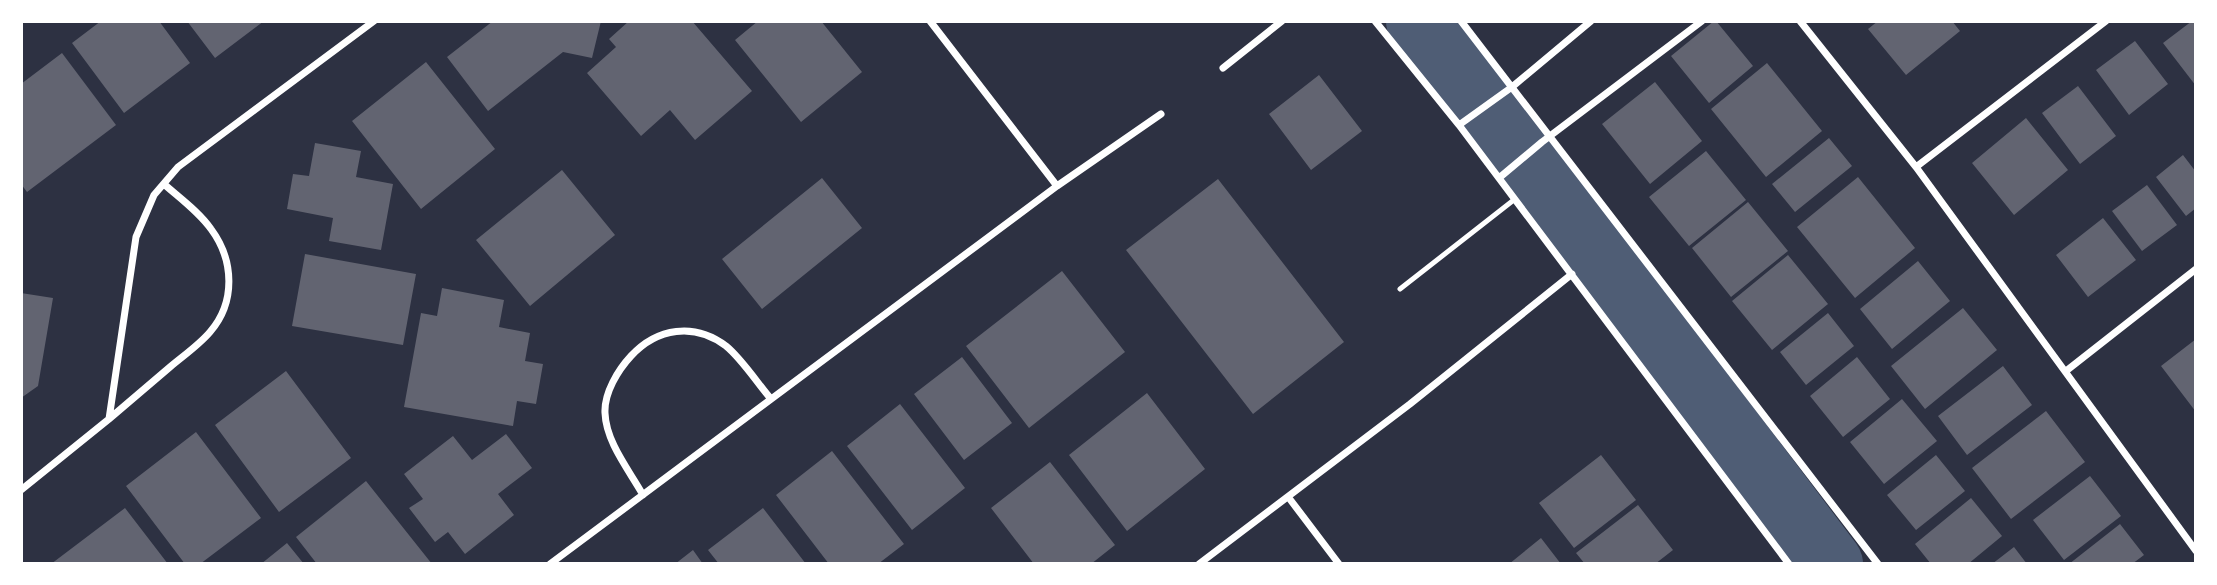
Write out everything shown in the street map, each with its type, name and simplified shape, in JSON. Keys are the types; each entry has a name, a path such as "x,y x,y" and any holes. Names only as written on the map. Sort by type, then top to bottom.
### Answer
{"street":[{"path":"109,419 136,237 154,195 178,167 374,21"},
{"path":"930,21 1057,186"},
{"path":"1223,68 1282,21"},
{"path":"1374,21 1459,125 1789,564"},
{"path":"1461,21 1878,564"},
{"path":"1459,125 1512,87 1591,21"},
{"path":"1499,178 1549,136 1702,21"},
{"path":"1800,21 1916,167 2196,551"},
{"path":"1916,167 2106,21"},
{"path":"550,564 1057,186 1161,114"},
{"path":"21,490 209,334 226,306 229,272 219,241 197,213 165,185"},
{"path":"2066,371 2196,269"},
{"path":"1199,564 1437,383 1572,274"},
{"path":"643,495 608,433 604,412 610,389 623,364 642,344 668,331 688,330 710,337 727,347 771,399"},
{"path":"1289,498 1339,564"}],"lane":[{"path":"1400,289 1515,199"}],"building":[{"path":"101,21 159,21 190,63 124,113 72,43"},
{"path":"187,21 264,21 215,58"},
{"path":"493,21 601,21 592,58 563,52 488,111 447,57"},
{"path":"629,21 692,21 752,91 695,140 670,110 641,136 587,73 616,47 609,39"},
{"path":"758,21 821,21 862,72 801,122 735,40"},
{"path":"1714,21 1753,66 1709,103 1671,56"},
{"path":"1878,21 1952,21 1960,31 1906,75 1868,29"},
{"path":"2192,21 2196,21 2196,86 2163,43"},
{"path":"2135,41 2168,84 2129,115 2096,70"},
{"path":"62,53 116,125 27,192 21,184 21,84"},
{"path":"426,62 495,149 421,209 352,121"},
{"path":"1767,63 1822,131 1766,177 1711,109"},
{"path":"1319,75 1362,131 1311,170 1269,114"},
{"path":"1655,82 1702,141 1650,184 1602,124"},
{"path":"2078,86 2116,136 2080,164 2042,113"},
{"path":"2026,118 2068,170 2014,215 1972,163"},
{"path":"1829,138 1852,166 1795,212 1772,184"},
{"path":"315,143 361,151 356,177 393,184 381,250 329,241 333,218 287,209 293,174 309,176"},
{"path":"1706,151 1746,200 1689,246 1649,197"},
{"path":"2183,155 2196,172 2196,208 2186,216 2156,177"},
{"path":"562,170 615,235 530,306 476,240"},
{"path":"1858,177 1915,248 1855,298 1797,227"},
{"path":"822,178 862,228 762,309 722,259"},
{"path":"1218,179 1344,342 1253,414 1126,250"},
{"path":"2147,185 2177,225 2142,251 2112,211"},
{"path":"1748,202 1788,251 1731,297 1692,248"},
{"path":"2103,218 2136,260 2088,297 2056,255"},
{"path":"305,254 416,274 403,345 292,326"},
{"path":"1788,255 1828,304 1772,350 1732,301"},
{"path":"1918,261 1950,301 1892,349 1860,309"},
{"path":"1062,271 1125,352 1029,428 966,346"},
{"path":"442,288 504,300 499,327 530,333 525,361 543,364 536,404 517,401 513,426 404,407 421,313 437,316"},
{"path":"21,293 53,298 38,386 21,398"},
{"path":"1963,308 1997,350 1925,409 1891,366"},
{"path":"1828,313 1854,346 1806,385 1780,352"},
{"path":"2196,339 2196,412 2161,366"},
{"path":"962,357 1012,423 964,460 914,394"},
{"path":"1857,357 1890,399 1843,437 1810,396"},
{"path":"2003,366 2032,405 1967,455 1938,416"},
{"path":"286,371 351,458 279,512 215,425"},
{"path":"1147,393 1205,469 1127,531 1069,455"},
{"path":"1902,399 1937,441 1884,484 1850,442"},
{"path":"900,404 965,488 912,530 847,446"},
{"path":"2046,411 2085,462 2011,519 1972,468"},
{"path":"196,432 261,518 200,564 185,564 126,486"},
{"path":"506,434 532,468 498,494 514,515 465,554 448,532 435,542 409,508 423,499 404,474 453,436 472,460"},
{"path":"832,451 904,544 878,564 829,564 776,495"},
{"path":"1601,455 1636,500 1574,548 1539,503"},
{"path":"1936,455 1965,491 1916,530 1887,495"},
{"path":"1050,462 1115,545 1091,564 1034,564 991,508"},
{"path":"2090,476 2121,516 2064,560 2033,520"},
{"path":"366,481 432,564 317,564 296,537"},
{"path":"1971,498 2002,536 1968,564 1931,564 1915,544"},
{"path":"1638,505 1673,550 1655,564 1585,564 1576,553"},
{"path":"125,508 168,564 51,564"},
{"path":"763,508 806,564 719,564 708,550"},
{"path":"2120,524 2144,555 2132,564 2069,564"},
{"path":"1541,538 1561,564 1509,564"},
{"path":"287,543 304,564 261,564"},
{"path":"2014,547 2027,564 1992,564"},
{"path":"693,550 703,564 675,564"}],"waterway":[{"path":"1420,21 1829,564"}]}
